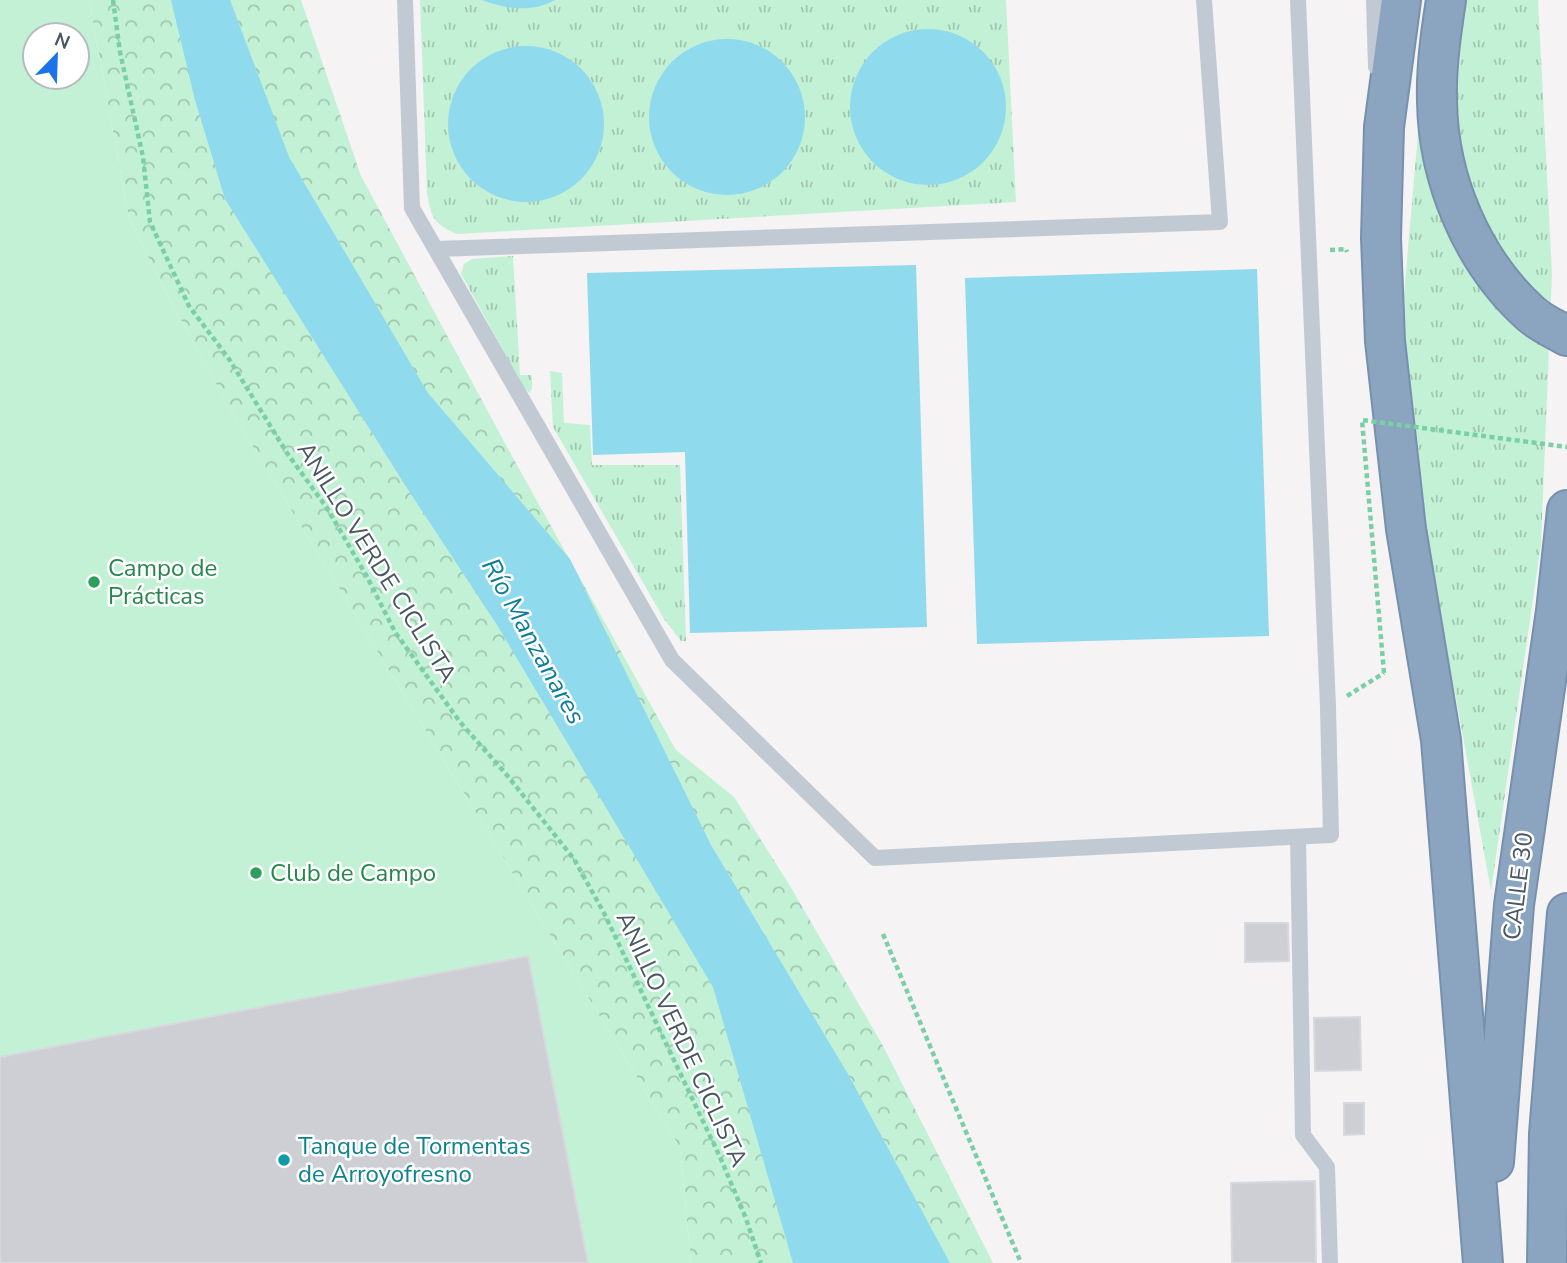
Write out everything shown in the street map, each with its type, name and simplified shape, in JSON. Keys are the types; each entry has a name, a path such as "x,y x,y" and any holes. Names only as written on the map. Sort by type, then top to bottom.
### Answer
{"highway":[{"path":"1401,0 1384,127 1381,238 1385,341 1406,529 1440,740 1484,1263"},
{"path":"1446,0 1440,41 1437,101 1446,173 1465,224 1492,271 1532,315 1567,337"},
{"name":"CALLE 30","path":"1484,1263 1514,905 1554,624 1567,510"},
{"path":"1547,1263 1549,1134 1567,913"}],"lane":[{"path":"405,0 412,208 672,660 875,858 1331,835 1298,0"},
{"path":"436,249 1220,222 1205,0"},
{"path":"1374,0 1375,61 1384,127"},
{"path":"1298,837 1303,1135 1327,1167 1331,1263"}],"path":[{"name":"ANILLO VERDE CICLISTA","path":"113,0 120,52 143,157 150,222 189,306 229,359 287,453 327,508 395,632 460,722 574,859 604,913 720,1157 761,1263"},
{"path":"1328,707 1384,673 1363,420 1567,447"},
{"path":"883,934 1021,1263"}],"green space":[{"name":"Campo de Prácticas","path":"0,0 89,0 129,219 231,411 680,1148 691,1263 0,1263"},
{"path":"89,0 301,0 361,176 513,458 676,750 734,797 790,886 882,1044 993,1263 691,1263 680,1148 231,411 129,219"},
{"path":"420,0 1006,0 1016,202 457,234 434,219 427,192"},
{"path":"1440,0 1538,0 1552,273 1541,544 1491,891 1455,693 1414,501 1402,318 1425,52"},
{"path":"513,256 520,375 532,375 532,389 529,393 461,274 464,264 472,259"},
{"path":"550,371 562,373 564,423 590,425 592,465 680,465 686,641 681,641 664,619 553,427"}],"water":[{"name":"Río Manzanares","path":"171,0 230,0 289,157 428,393 570,559 711,845 848,1074 950,1263 793,1263 713,987 497,625 405,485 225,199 195,100"},
{"path":"482,0 555,0 537,7 519,8"},
{"path":"928,29 958,35 983,52 1000,77 1006,107 1000,137 983,162 958,179 928,185 898,179 873,162 856,137 850,107 856,77 873,52 898,35"},
{"path":"727,39 757,45 782,62 799,87 805,117 799,147 782,172 757,189 727,195 697,189 672,172 655,147 649,117 655,87 672,62 697,45"},
{"path":"526,46 556,52 581,69 598,94 604,124 598,154 581,179 556,196 526,202 496,196 471,179 454,154 448,124 454,94 471,69 496,52"},
{"path":"916,265 927,627 690,633 685,452 593,455 587,273"},
{"path":"1257,269 1269,636 977,644 965,278"}],"building":[{"path":"1245,923 1288,923 1289,961 1245,962"},
{"name":"Tanque de Tormentas de Arroyofresno","path":"528,956 588,1263 0,1263 0,1057"},
{"path":"1360,1017 1361,1070 1315,1071 1314,1018"},
{"path":"1344,1103 1364,1103 1364,1134 1344,1135"},
{"path":"1315,1181 1316,1263 1232,1263 1231,1183"}],"place":[{"name":"Campo de Prácticas","path":"94,582"},
{"name":"Club de Campo","path":"256,873"},
{"name":"Tanque de Tormentas de Arroyofresno","path":"284,1160"}]}
